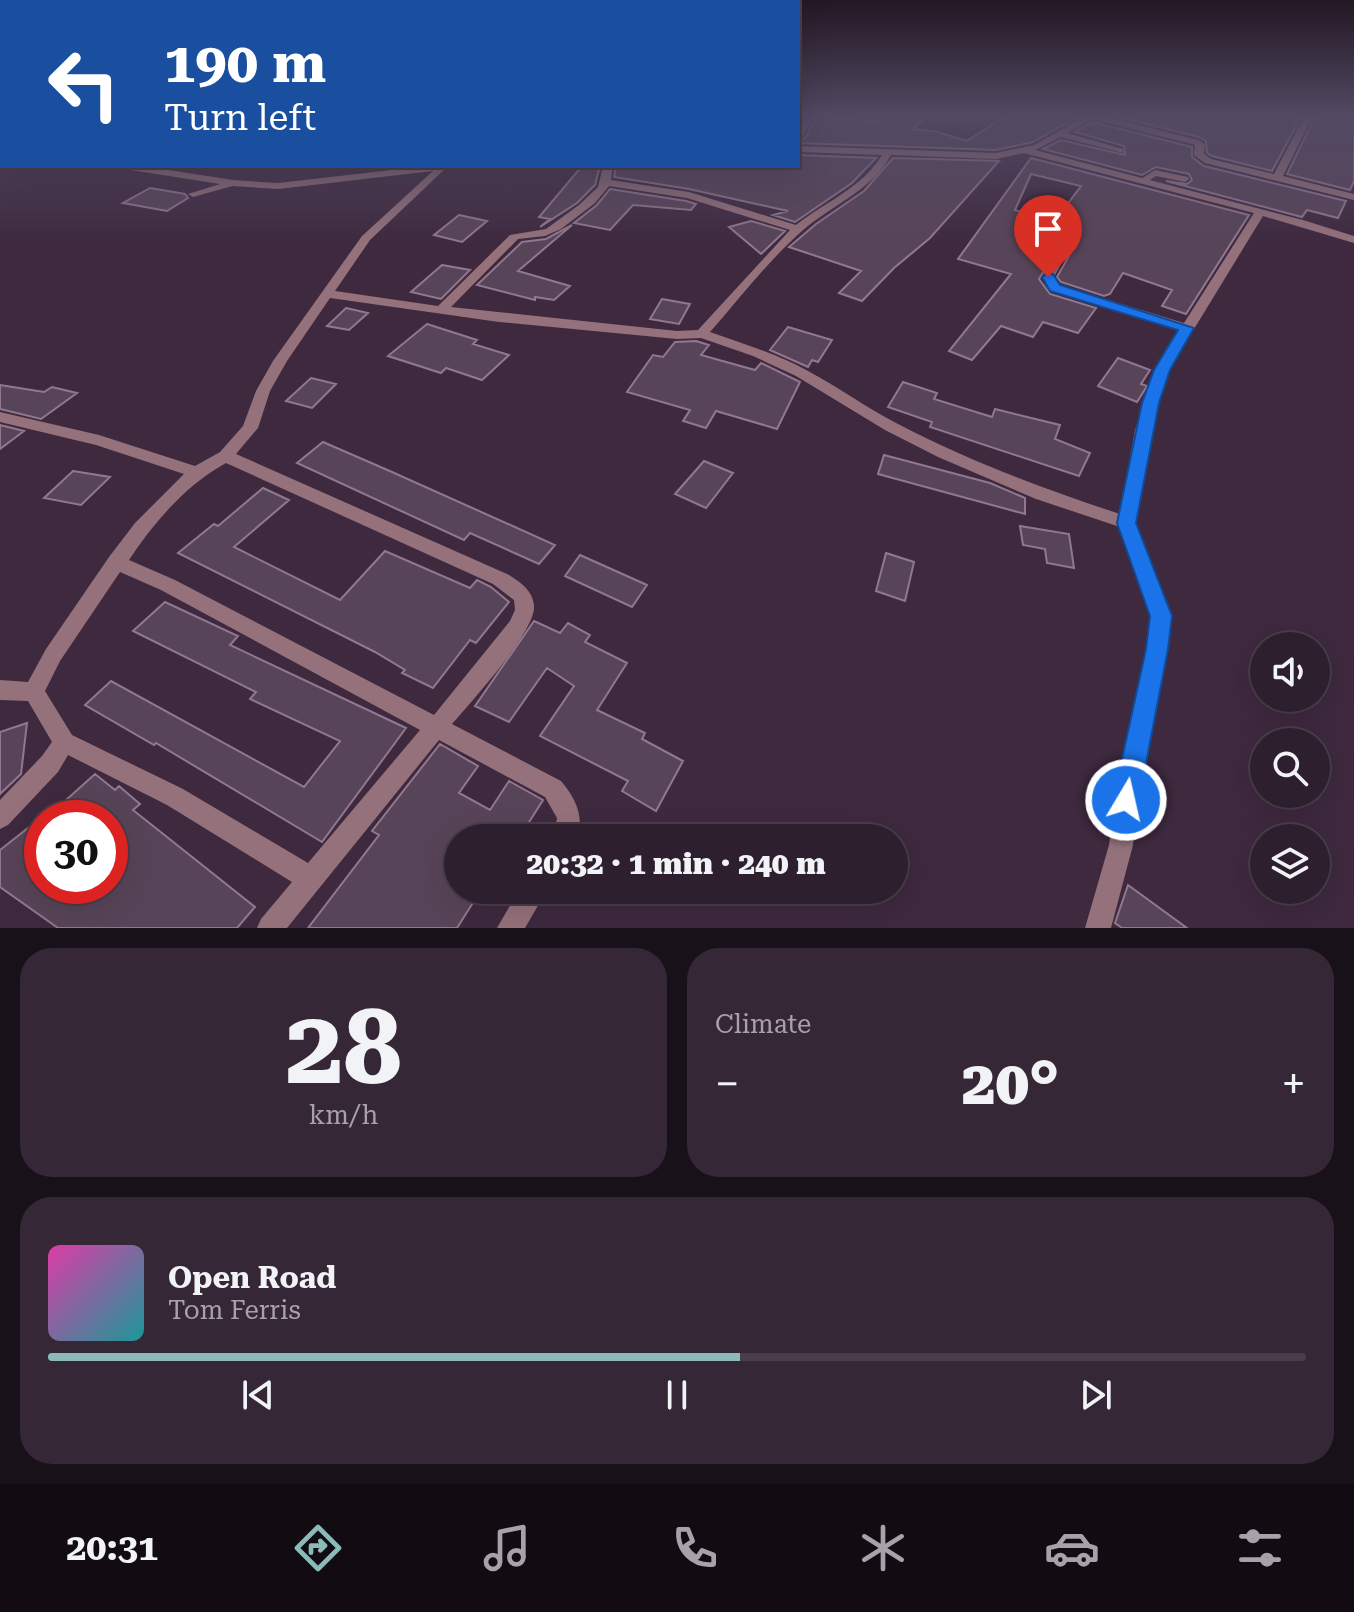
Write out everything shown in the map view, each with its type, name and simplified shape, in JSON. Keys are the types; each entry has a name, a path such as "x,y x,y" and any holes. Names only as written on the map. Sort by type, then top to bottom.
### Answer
{"street":[{"path":"702,334 764,261 797,229 867,182 882,167 886,158"},
{"path":"1055,158 1260,212 1353,240 1354,226"},
{"path":"1203,158 1354,197"},
{"path":"1277,178 1287,158"},
{"path":"139,168 233,183 278,186 439,168"},
{"path":"201,176 215,168"},
{"path":"34,692 53,655 141,528 196,472 226,456 250,428 263,391 280,361 366,238 447,168"},
{"path":"443,308 514,237 526,232 545,233 552,230 590,201 605,182 608,168"},
{"path":"605,182 689,195 797,229"},
{"path":"1098,928 1121,845 1129,778 1157,649 1161,616 1127,523 1150,403 1162,370 1186,328 1260,212"},
{"path":"1066,245 1048,277 1055,288 1186,328"},
{"path":"327,294 536,322 677,335 702,334 778,362 890,426 988,473 1127,523"},
{"path":"0,417 46,426 146,454 196,472"},
{"path":"226,456 521,590 526,603 524,616 502,648 270,928"},
{"path":"115,562 168,585 553,789 564,801 569,824"},
{"path":"0,690 34,692"},
{"path":"34,692 64,742 175,797 311,879"},
{"path":"0,817 50,764 64,742"},
{"path":"510,928 525,904"}],"lane":[{"path":"1142,181 1155,173 1185,179"},
{"path":"193,194 233,183"}],"building":[{"path":"800,158 876,158 852,183 795,222 773,215 788,211 689,189 614,177 616,168 800,168"},
{"path":"893,158 999,161 930,238 894,268 862,301 839,293 861,271 789,247 864,191"},
{"path":"1031,158 1249,215 1186,314 1162,306 1172,290 1123,273 1110,294 1104,296 1061,282 1057,277 1075,245 1070,240 1062,240 1039,279 1050,294 1096,308 1078,333 1043,322 1033,337 1001,326 972,360 949,351 1011,274 958,259","holes":["1031,174 1081,186 1054,222 1015,210"]},
{"path":"1078,158 1194,158 1204,166 1346,201 1338,218 1307,210 1302,217 1166,181 1187,184 1192,180 1189,174 1156,167 1142,175"},
{"path":"1221,158 1279,158 1272,171"},
{"path":"1295,158 1354,158 1354,181 1350,190 1287,174"},
{"path":"580,168 599,168 595,185 577,203 540,227 550,219 539,217"},
{"path":"150,188 185,194 188,198 167,211 123,203"},
{"path":"610,189 696,204 691,210 633,205 610,230 574,223 597,205"},
{"path":"459,215 487,221 462,242 434,235"},
{"path":"751,221 785,231 761,254 729,227"},
{"path":"572,225 518,271 570,286 554,300 535,297 535,300 477,285 522,242 546,239"},
{"path":"442,265 470,270 441,299 411,292"},
{"path":"662,299 690,304 679,324 650,319"},
{"path":"346,308 368,313 349,330 327,326"},
{"path":"427,324 477,340 473,344 509,355 482,380 446,368 441,373 388,356"},
{"path":"788,327 832,340 818,362 812,360 808,367 770,350"},
{"path":"696,341 709,345 701,355 755,370 761,363 800,382 777,429 716,411 706,428 683,421 690,410 627,392 653,355 663,357 675,342"},
{"path":"1118,358 1150,370 1141,384 1147,386 1137,402 1098,386"},
{"path":"311,378 336,384 312,408 286,401"},
{"path":"903,382 937,393 934,399 992,417 995,409 1060,425 1055,439 1090,453 1079,476 930,427 932,422 888,407"},
{"path":"0,385 44,392 52,387 77,393 41,419 0,409"},
{"path":"0,425 24,431 0,449"},
{"path":"323,442 555,545 539,564 470,533 464,540 297,463"},
{"path":"884,455 990,483 1025,498 1025,514 878,474"},
{"path":"704,461 733,473 706,508 675,494"},
{"path":"73,471 110,477 81,505 44,498"},
{"path":"263,488 289,500 234,547 340,600 385,551 470,588 477,580 509,602 476,643 470,640 433,688 402,673 405,670 375,652 178,553 214,524 218,526"},
{"path":"1020,526 1069,534 1074,568 1047,563 1045,549 1023,545"},
{"path":"886,553 914,562 905,601 876,591"},
{"path":"580,555 647,585 632,607 565,576"},
{"path":"165,602 238,636 230,645 406,728 322,842 156,743 154,745 85,705 111,681 304,787 340,741 250,699 256,692 133,631"},
{"path":"534,621 560,633 568,623 590,635 585,642 627,663 597,710 645,733 642,739 683,761 656,811 622,791 628,781 540,736 574,686 547,668 509,722 475,706"},
{"path":"27,723 21,774 0,794 0,732"},
{"path":"440,744 478,766 459,793 490,810 509,781 543,800 528,824 444,824 444,904 472,904 457,928 308,928 379,835 372,831"},
{"path":"95,774 115,790 119,786 140,804 133,810 255,907 237,928 58,928 24,904 128,904 128,800 66,800"},
{"path":"24,831 24,904 0,887 0,850"},
{"path":"1128,885 1187,928 1122,928 1115,923"}],"route":[{"path":"1048,277 1055,288 1186,328 1162,370 1150,403 1127,523 1135,554 1161,616 1126,800"}]}
